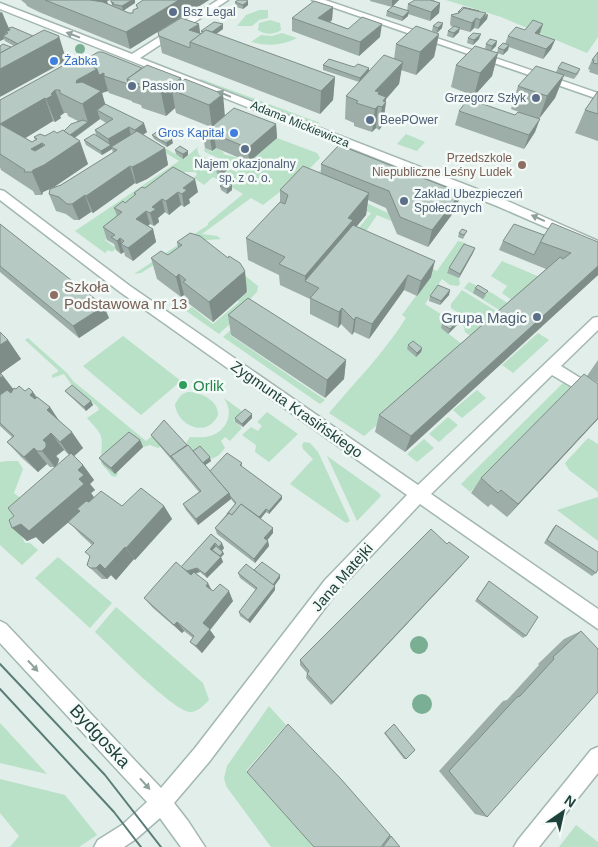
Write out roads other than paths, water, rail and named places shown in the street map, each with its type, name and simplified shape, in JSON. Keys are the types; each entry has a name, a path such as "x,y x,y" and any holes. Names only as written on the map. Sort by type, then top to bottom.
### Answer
{"street":[{"path":"133,58 224,0"},
{"path":"316,0 598,96"},
{"name":"Adama Mickiewicza","path":"2,5 522,212 598,246"},
{"path":"101,57 112,50"},
{"name":"Zygmunta Krasińskiego","path":"0,194 34,216 120,285 598,620"},
{"name":"Jana Matejki","path":"105,847 129,832 161,802 202,756 331,586 418,495 598,322"},
{"path":"551,367 598,396"},
{"name":"Bydgoska","path":"0,630 161,802 194,847"},
{"path":"525,847 598,758"}],"tram line":[{"path":"0,664 105,775 161,847"},
{"path":"0,689 114,812 141,847"}],"place":[{"name":"Bsz Legal","path":"173,12"},
{"name":"Żabka","path":"54,61"},
{"name":"Passion","path":"132,86"},
{"name":"Grzegorz Szłyk","path":"536,98"},
{"name":"BeePOwer","path":"370,120"},
{"name":"Gros Kapitał","path":"234,133"},
{"name":"Najem okazjonalny sp. z o. o.","path":"245,149"},
{"name":"Przedszkole Niepubliczne Leśny Ludek","path":"522,165"},
{"name":"Zakład Ubezpieczeń Społecznych","path":"404,201"},
{"name":"Szkoła Podstawowa nr 13","path":"54,295"},
{"name":"Grupa Magic","path":"537,317"},
{"name":"Orlik","path":"183,385"}]}
